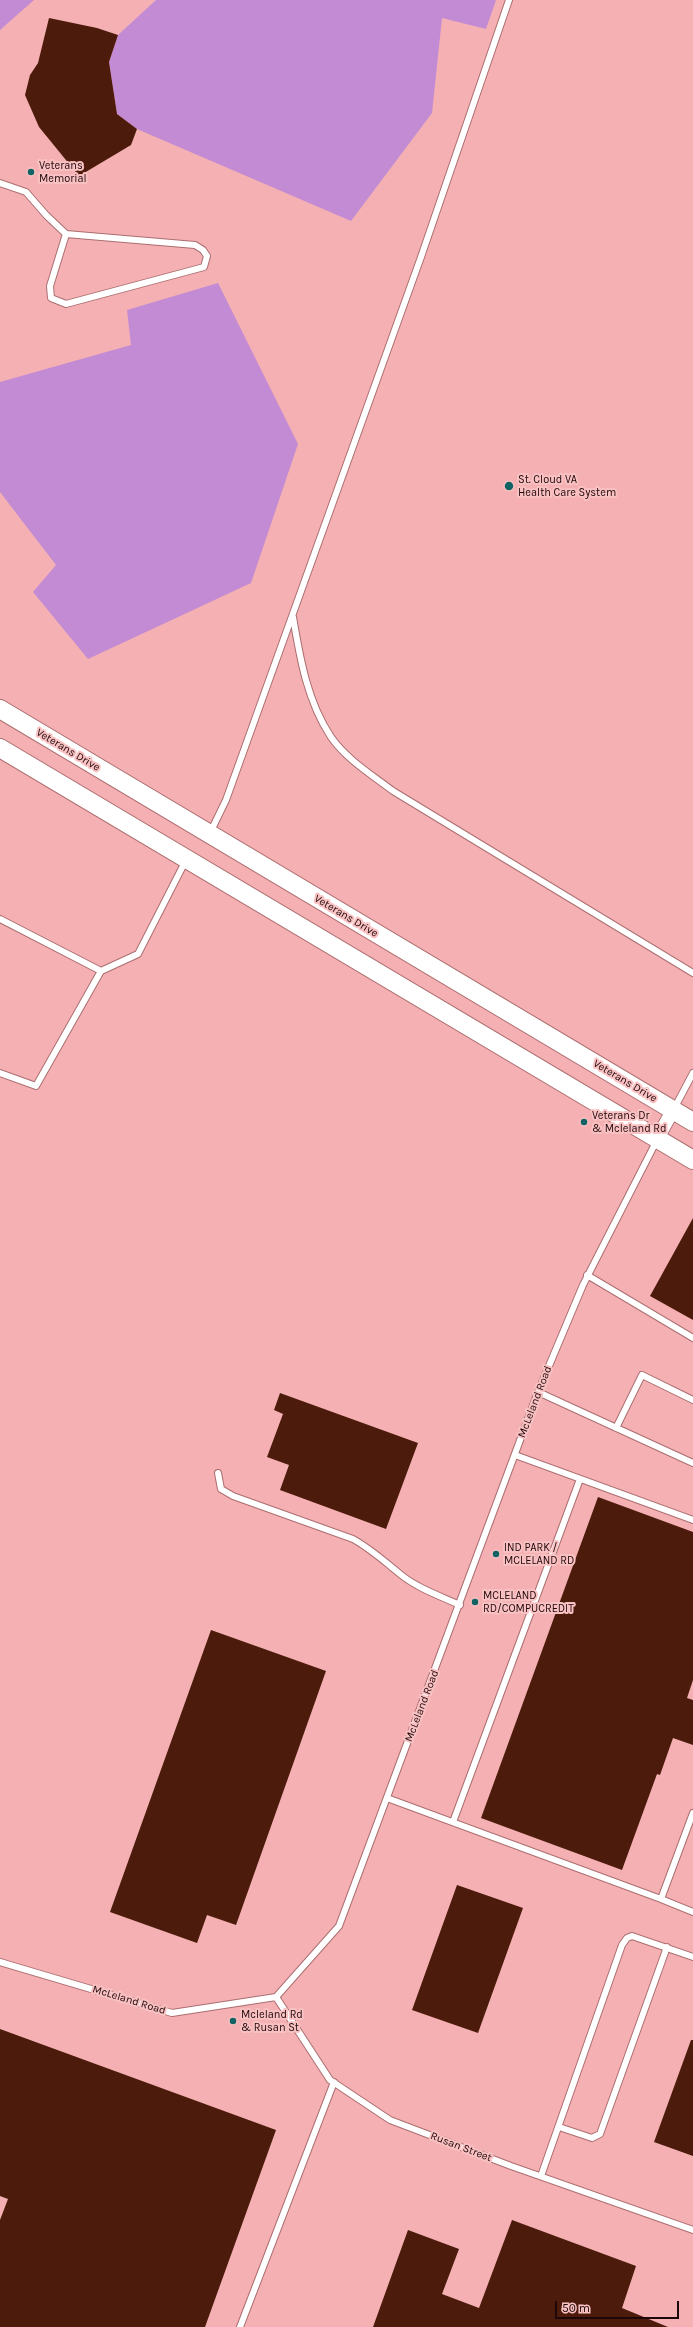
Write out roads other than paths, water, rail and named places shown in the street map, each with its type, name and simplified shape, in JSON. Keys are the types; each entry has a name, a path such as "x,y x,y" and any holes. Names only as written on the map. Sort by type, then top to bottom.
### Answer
{"main road":[{"name":"Veterans Drive","path":"0,708 693,1122"},
{"path":"0,748 693,1160"}],"street":[{"path":"657,1139 673,1110"}],"lane":[{"path":"209,834 226,800 421,257 509,0"},
{"path":"0,183 26,192 46,215 66,234 195,245 203,250 207,256 204,267 66,304 51,298 50,286 66,234"},
{"path":"292,616 298,651 316,710 331,738 359,767 393,791 693,973"},
{"path":"0,1073 36,1086 101,971 138,954 187,859"},
{"path":"0,919 101,971"},
{"path":"673,1110 693,1073"},
{"name":"McLeland Road","path":"0,1962 172,2013 276,1997 339,1926 460,1605 538,1392 588,1275 657,1139"},
{"path":"588,1275 693,1338"},
{"path":"616,1428 642,1375 693,1400"},
{"path":"538,1392 693,1463"},
{"path":"515,1455 693,1520"},
{"path":"218,1473 222,1489 233,1496 353,1539 371,1548 401,1575 426,1590 460,1605"},
{"path":"453,1822 580,1479"},
{"path":"388,1798 693,1912"},
{"path":"661,1899 693,1813"},
{"path":"541,2176 622,1945 627,1938 632,1936 693,1957"},
{"path":"559,2127 592,2138 600,2134 667,1948"},
{"name":"Rusan Street","path":"276,1997 334,2082 390,2120 693,2230"},
{"path":"240,2327 334,2082"}],"place":[{"name":"Veterans Memorial","path":"31,172"},
{"name":"St. Cloud VA Health Care System","path":"509,486"},
{"name":"Veterans Dr & Mcleland Rd","path":"584,1122"},
{"name":"IND PARK / MCLELAND RD","path":"496,1554"},
{"name":"MCLELAND RD/COMPUCREDIT","path":"475,1602"},
{"name":"Mcleland Rd & Rusan St","path":"233,2021"}]}
